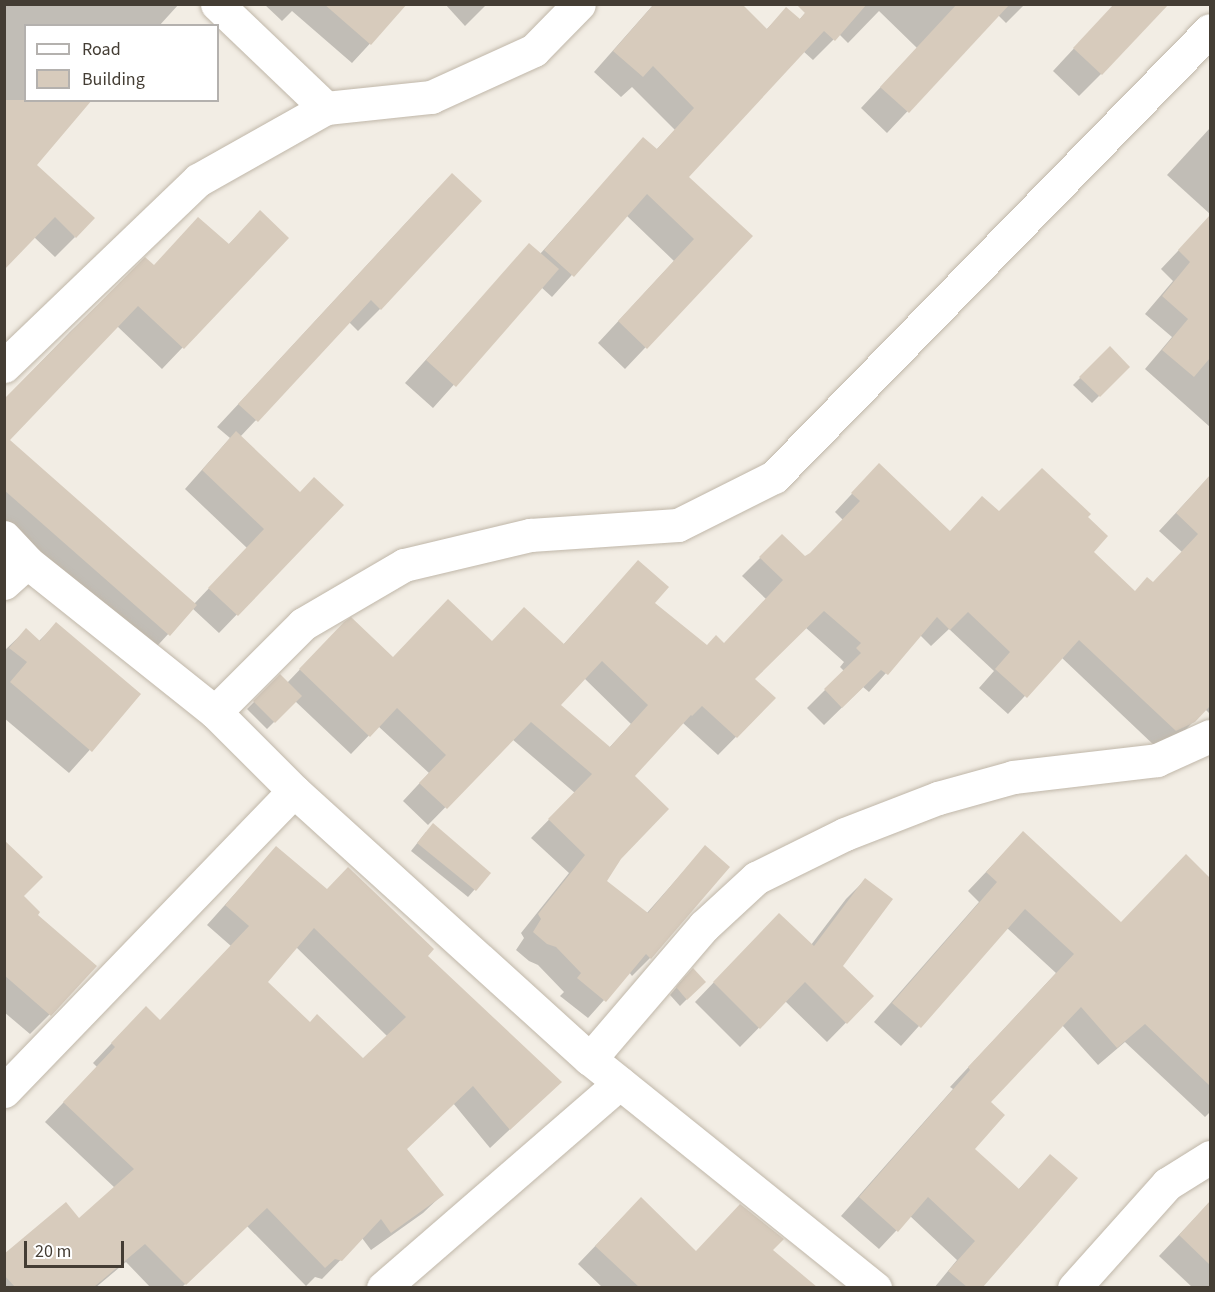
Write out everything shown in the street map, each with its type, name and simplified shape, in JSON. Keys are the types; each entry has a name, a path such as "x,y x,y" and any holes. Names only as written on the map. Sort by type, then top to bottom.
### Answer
{"street":[{"path":"217,4 326,108"},
{"path":"4,366 198,180 326,108 431,97 534,50 579,4"},
{"path":"215,712 303,624 404,565 530,535 678,525 774,477 1210,30"},
{"path":"4,537 16,573 215,712 294,791 590,1059 876,1287"},
{"path":"590,1059 704,926 756,878 845,834 938,798 1013,777 1157,759 1210,736"},
{"path":"4,1091 294,791"},
{"path":"383,1287 620,1083"},
{"path":"1074,1287 1167,1184 1210,1157"}],"building":[{"path":"324,4 407,4 371,45"},
{"path":"654,4 742,4 767,29 786,7 800,19 805,13 796,4 867,4 835,41 824,31 689,177 753,236 647,349 618,321 694,239 647,194 574,277 544,250 643,137 657,149 694,108 653,66 643,77 613,51"},
{"path":"957,4 1010,4 909,113 880,87"},
{"path":"1114,4 1169,4 1102,75 1073,48"},
{"path":"4,100 90,102 37,165 95,218 76,238 55,217 4,270"},
{"path":"452,173 482,201 381,310 371,300 258,422 238,404"},
{"path":"260,210 289,238 184,349 138,306 10,440 197,605 170,636 4,490 4,399 145,257 154,265 198,217 229,244"},
{"path":"1210,215 1210,358 1194,377 1162,350 1188,319 1162,296 1190,262 1178,250"},
{"path":"529,243 559,269 456,387 426,360"},
{"path":"1110,346 1130,367 1100,397 1079,377"},
{"path":"236,431 300,492 314,477 344,505 238,616 208,588 264,529 202,470"},
{"path":"879,463 950,531 982,496 999,511 1042,468 1091,514 1088,517 1108,536 1094,552 1135,591 1147,577 1153,582 1198,534 1176,513 1210,475 1210,706 1195,722 1176,731 1079,640 1027,698 995,669 1010,652 968,612 950,630 937,617 888,675 881,670 842,708 824,689 861,653 856,648 861,643 824,611 755,679 776,698 737,738 702,706 635,776 669,809 621,859 607,881 648,913 705,845 730,867 651,959 646,954 606,1002 577,978 581,973 556,947 547,944 533,932 541,919 538,914 585,855 548,819 592,774 531,722 447,809 419,783 446,755 397,708 370,737 299,669 351,617 393,657 448,599 492,641 524,607 564,644 638,560 669,587 655,603 707,645 716,635 724,643 783,580 759,557 782,534 805,556 810,553 860,501 851,493","holes":["602,661 648,705 610,747 561,705"]},
{"path":"56,622 141,694 92,752 10,682 27,662 9,648 26,628 40,641"},
{"path":"280,674 302,696 275,723 253,701"},
{"path":"433,823 491,873 476,891 417,843"},
{"path":"1023,831 1121,922 1186,854 1210,878 1210,1086 1145,1024 1117,1048 1081,1007 991,1102 1005,1115 975,1149 1019,1189 1050,1154 1078,1178 983,1287 967,1287 948,1271 975,1241 928,1197 898,1232 859,1197 970,1070 968,1067 1074,954 1025,909 921,1028 892,1003 997,882 986,872"},
{"path":"4,840 43,877 24,896 40,912 38,915 97,966 51,1016 4,975"},
{"path":"276,846 327,889 348,867 434,949 428,956 562,1082 510,1130 473,1086 407,1149 444,1195 391,1233 381,1219 342,1261 335,1259 325,1268 267,1208 186,1285 145,1244 94,1287 15,1287 4,1275 4,1254 66,1202 79,1218 134,1169 63,1102 115,1047 111,1043 146,1006 160,1020 249,926 225,905","holes":["314,928 406,1017 363,1058 317,1014 310,1022 268,982"]},
{"path":"865,878 893,899 843,966 874,996 847,1024 805,982 760,1029 713,982 779,913 814,946"},
{"path":"693,968 706,982 687,1000 676,987"},
{"path":"641,1197 696,1251 740,1204 784,1239 773,1250 817,1287 639,1287 595,1246"},
{"path":"1210,1201 1210,1265 1179,1235"}]}
